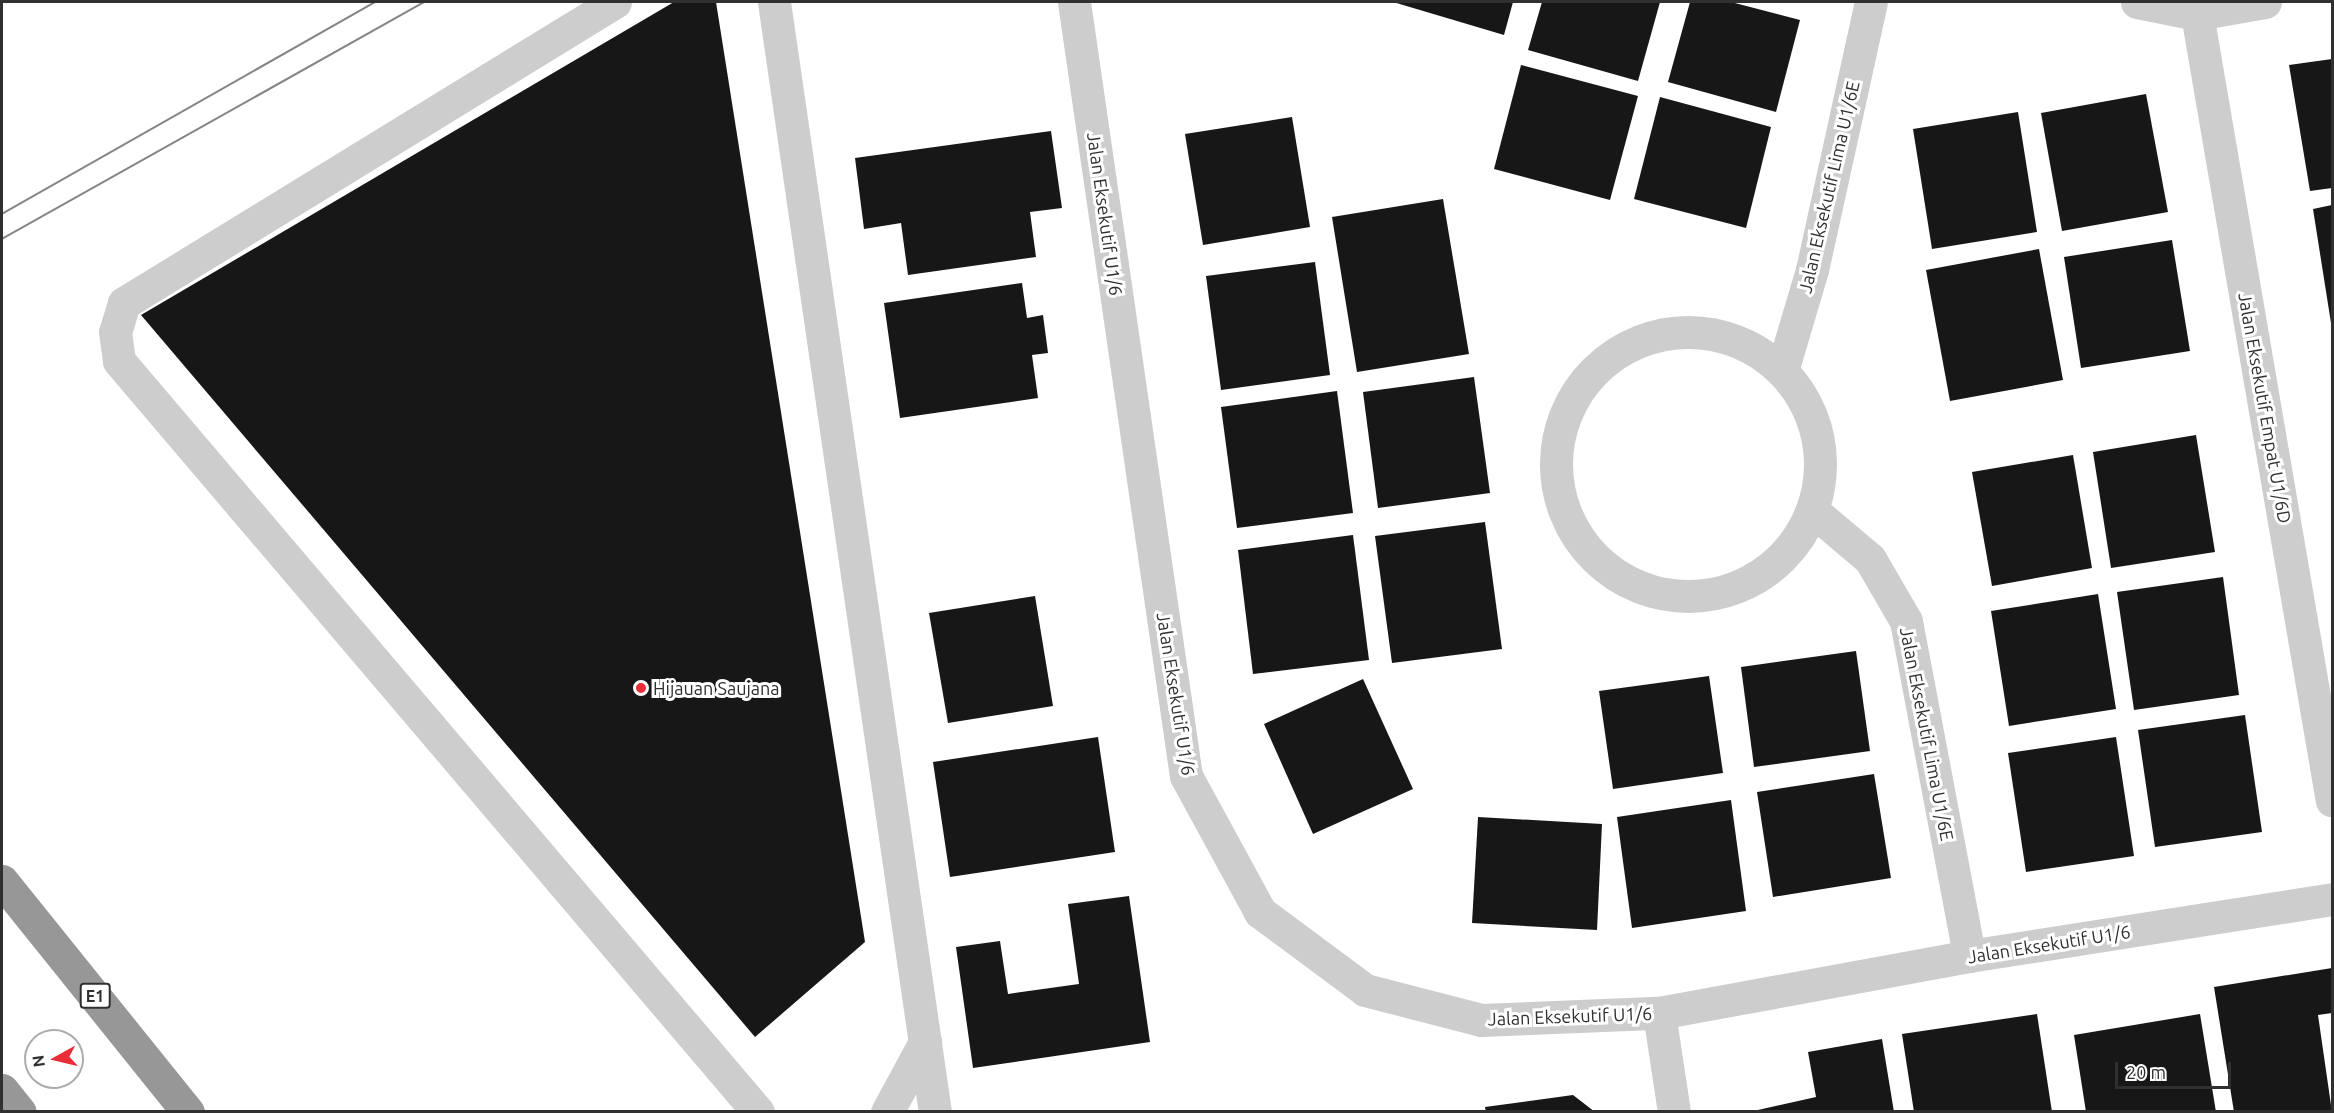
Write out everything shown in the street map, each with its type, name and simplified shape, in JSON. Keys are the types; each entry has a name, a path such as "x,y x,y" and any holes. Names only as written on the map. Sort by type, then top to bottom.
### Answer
{"highway":[{"name":"E1","path":"2,881 188,1112"},
{"path":"2,1090 20,1112"}],"street":[{"path":"615,2 124,303 116,332 120,361 758,1112"},
{"path":"774,2 935,1112"},
{"name":"Jalan Eksekutif U1/6","path":"1074,2 1186,776 1260,912 1365,990 1471,1017 1659,1013 1969,956 2332,899"},
{"name":"Jalan Eksekutif Lima U1/6E","path":"1782,371 1812,270 1871,2"},
{"path":"2137,2 2197,14 2265,2"},
{"name":"Jalan Eksekutif Empat U1/6D","path":"2197,14 2332,801"},
{"path":"1708,332 1748,346 1782,371 1804,401 1817,436 1820,474 1812,510 1791,547 1760,576 1720,592 1678,597 1637,587 1600,564 1574,531 1558,491 1556,448 1568,408 1592,372 1625,346 1665,333 1708,332"},
{"name":"Jalan Eksekutif Lima U1/6E","path":"1812,510 1870,559 1906,621 1969,956"},
{"path":"1659,1013 1674,1112"},
{"path":"887,1112 925,1042"}],"building":[{"name":"Hijauan Saujana","path":"674,2 716,2 865,942 755,1037 141,315"},
{"path":"1393,2 1513,2 1504,35"},
{"path":"1542,2 1660,2 1638,81 1528,50"},
{"path":"1690,2 1731,2 1800,20 1776,112 1668,82"},
{"path":"2332,59 2332,188 2310,191 2289,65"},
{"path":"1521,65 1638,96 1610,200 1494,169"},
{"path":"2146,94 2168,212 2062,231 2041,113"},
{"path":"1660,97 1771,127 1746,228 1634,199"},
{"path":"2018,112 2037,232 1932,249 1913,129"},
{"path":"1292,117 1310,227 1203,245 1185,134"},
{"path":"1051,131 1062,208 1030,212 1036,257 908,275 901,223 864,229 855,158"},
{"path":"1443,199 1469,354 1357,372 1332,217"},
{"path":"2332,205 2332,323 2331,323 2313,209"},
{"path":"2172,240 2190,351 2081,368 2064,257"},
{"path":"2039,249 2063,380 1950,401 1926,270"},
{"path":"1315,262 1330,375 1221,390 1206,276"},
{"path":"1022,283 1027,318 1043,315 1048,353 1032,355 1038,398 900,418 884,303"},
{"path":"1474,377 1490,493 1378,508 1363,392"},
{"path":"1337,391 1353,513 1237,528 1221,407"},
{"path":"2196,435 2215,552 2111,568 2093,452"},
{"path":"2073,455 2092,568 1992,586 1972,472"},
{"path":"1485,522 1502,649 1392,663 1375,536"},
{"path":"1353,535 1369,660 1253,674 1238,550"},
{"path":"2223,577 2239,695 2134,710 2117,592"},
{"path":"2098,594 2116,709 2009,726 1991,611"},
{"path":"1035,596 1053,706 948,723 929,613"},
{"path":"1856,651 1870,751 1754,767 1741,667"},
{"path":"1709,676 1723,773 1613,789 1599,691"},
{"path":"1363,679 1413,789 1313,834 1264,724"},
{"path":"2245,715 2262,832 2155,847 2138,730"},
{"path":"1098,737 1115,852 950,877 933,762"},
{"path":"2116,737 2134,856 2026,872 2008,753"},
{"path":"1874,774 1891,878 1773,897 1757,792"},
{"path":"1731,800 1746,911 1632,928 1617,817"},
{"path":"1478,817 1602,824 1597,930 1472,923"},
{"path":"1129,896 1150,1042 973,1068 956,947 1000,941 1008,994 1079,984 1068,904"},
{"path":"2332,968 2332,1013 2318,1015 2332,1112 2234,1112 2214,987"},
{"path":"2037,1014 2052,1112 1914,1112 1902,1034"},
{"path":"2200,1014 2216,1112 2086,1112 2074,1035"},
{"path":"1882,1039 1894,1112 1749,1112 1816,1097 1808,1052"},
{"path":"1573,1095 1595,1112 1486,1112 1485,1107"}],"tram line":[{"path":"2,214 375,2"},
{"path":"2,239 425,2"}],"place":[{"name":"Hijauan Saujana","path":"641,688"}]}
